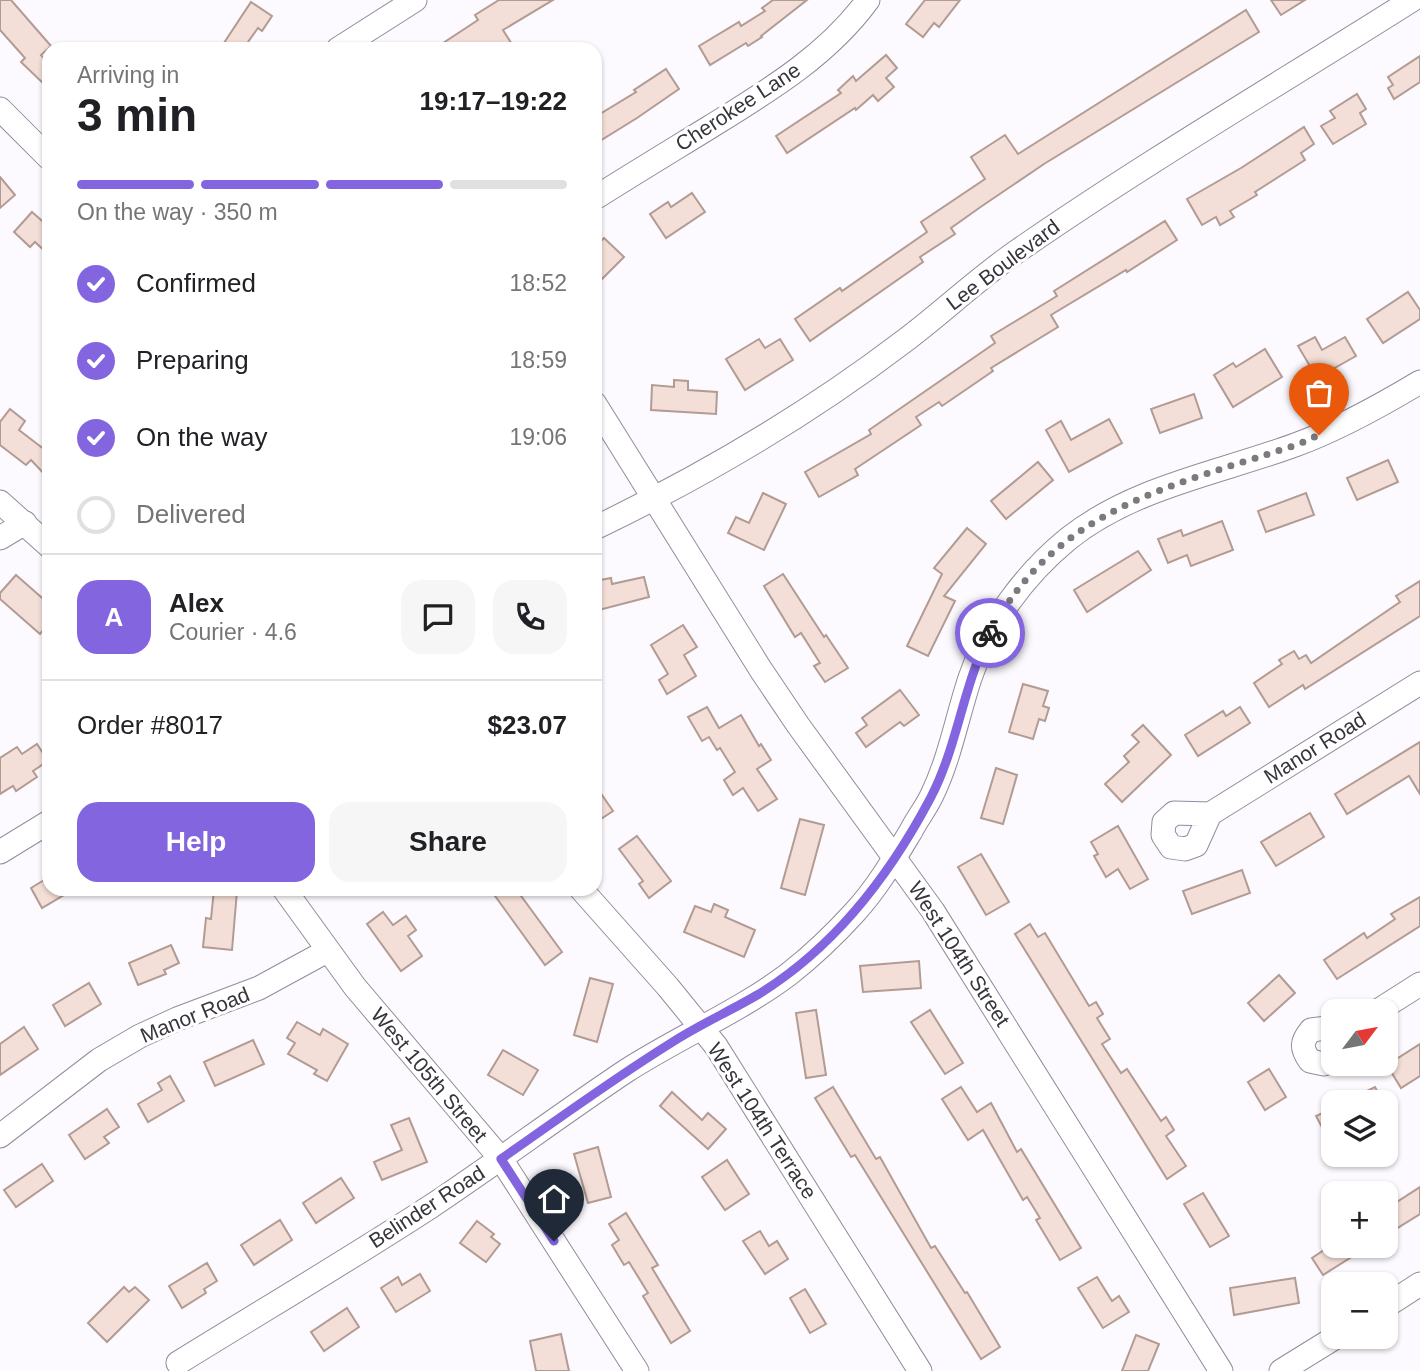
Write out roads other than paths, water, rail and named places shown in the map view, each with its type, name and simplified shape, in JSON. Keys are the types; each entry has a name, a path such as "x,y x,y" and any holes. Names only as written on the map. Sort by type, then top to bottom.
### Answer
{"street":[{"path":"349,42 415,0"},
{"name":"Cherokee Lane","path":"602,194 813,59 838,36 868,0"},
{"name":"Lee Boulevard","path":"602,525 654,500 779,428 865,370 1015,253 1084,205 1412,0"},
{"path":"0,109 42,151"},
{"name":"Belinder Road","path":"178,1363 426,1209 623,1073 759,994 789,974 817,950 855,913 875,888 932,795 979,656 998,618 1017,590 1042,562 1070,537 1105,514 1136,499 1299,444 1359,417 1420,382"},
{"name":"West 104th Street","path":"602,415 798,725 933,911 1221,1371"},
{"path":"0,502 42,540"},
{"path":"0,538 24,523"},
{"name":"Manor Road","path":"1210,814 1420,683"},
{"path":"0,852 42,826"},
{"name":"West 105th Street","path":"289,896 327,951 501,1159 636,1371"},
{"name":"West 104th Terrace","path":"587,896 716,1046 920,1371"},
{"name":"Manor Road","path":"0,1136 99,1060 139,1036 259,988 327,951"},
{"path":"1396,999 1420,984"},
{"path":"1321,1029 1311,1030 1303,1040 1302,1050 1310,1061 1321,1063"},
{"path":"1398,1298 1420,1284"},
{"path":"1281,1371 1321,1346"}]}
